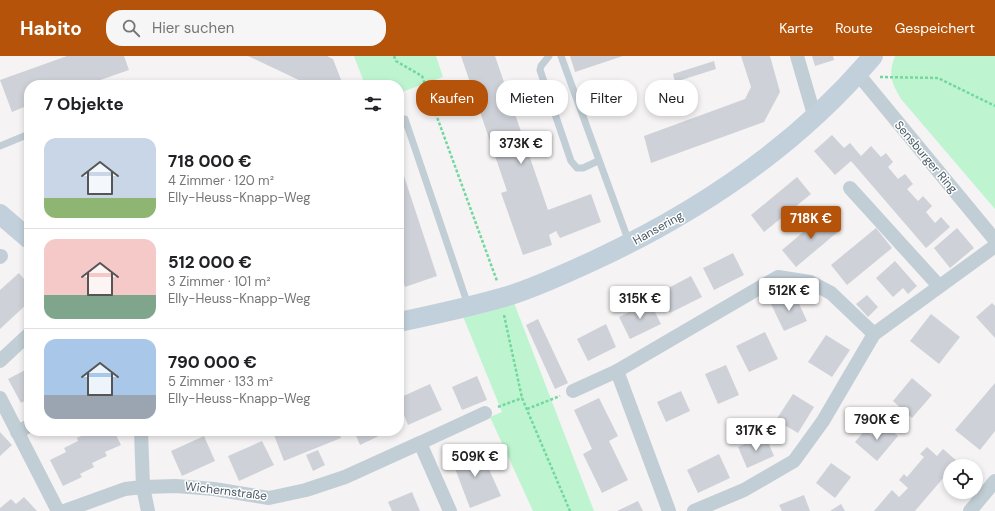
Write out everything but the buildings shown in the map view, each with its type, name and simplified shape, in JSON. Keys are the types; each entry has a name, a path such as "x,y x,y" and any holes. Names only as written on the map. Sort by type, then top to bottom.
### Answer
{"street":[{"path":"797,56 815,118"},
{"name":"Hansering","path":"404,321 469,307 503,297 571,271 629,244 696,207 759,163 815,118 858,74 873,56"},
{"name":"Sensburger Ring","path":"858,74 995,240"},
{"path":"850,188 938,286"},
{"path":"0,214 24,236"},
{"path":"694,511 744,490 794,461 823,421 874,334 995,246"},
{"path":"573,391 617,372 778,276 810,282 831,292 874,334"},
{"path":"0,361 24,339"},
{"path":"617,372 669,511"},
{"path":"0,398 23,429"},
{"name":"Wichernstraße","path":"64,511 125,489 143,487 184,486 269,498 306,490 345,477 485,413"},
{"path":"26,436 58,511"},
{"path":"141,436 143,487 148,511"},
{"path":"420,443 450,511"},
{"path":"970,511 995,481"}],"lane":[{"path":"549,56 541,66 540,70 571,161 577,168 582,168 598,161"},
{"path":"561,56 629,244"},
{"path":"404,119 469,307"},
{"path":"0,146 24,136"}],"path":[{"path":"394,56 396,60 422,76 503,297 504,321 522,398 570,511"},
{"path":"858,74 897,78 938,78 995,106"},
{"path":"527,409 573,391"},
{"path":"485,413 522,398"}],"green space":[{"path":"354,56 436,56 443,77 435,80 416,80 416,87 404,91 404,80 363,80"},
{"path":"895,56 995,56 995,209 901,99 893,83 891,73"},
{"path":"511,295 594,511 533,511 490,417 502,412 460,309"}]}
